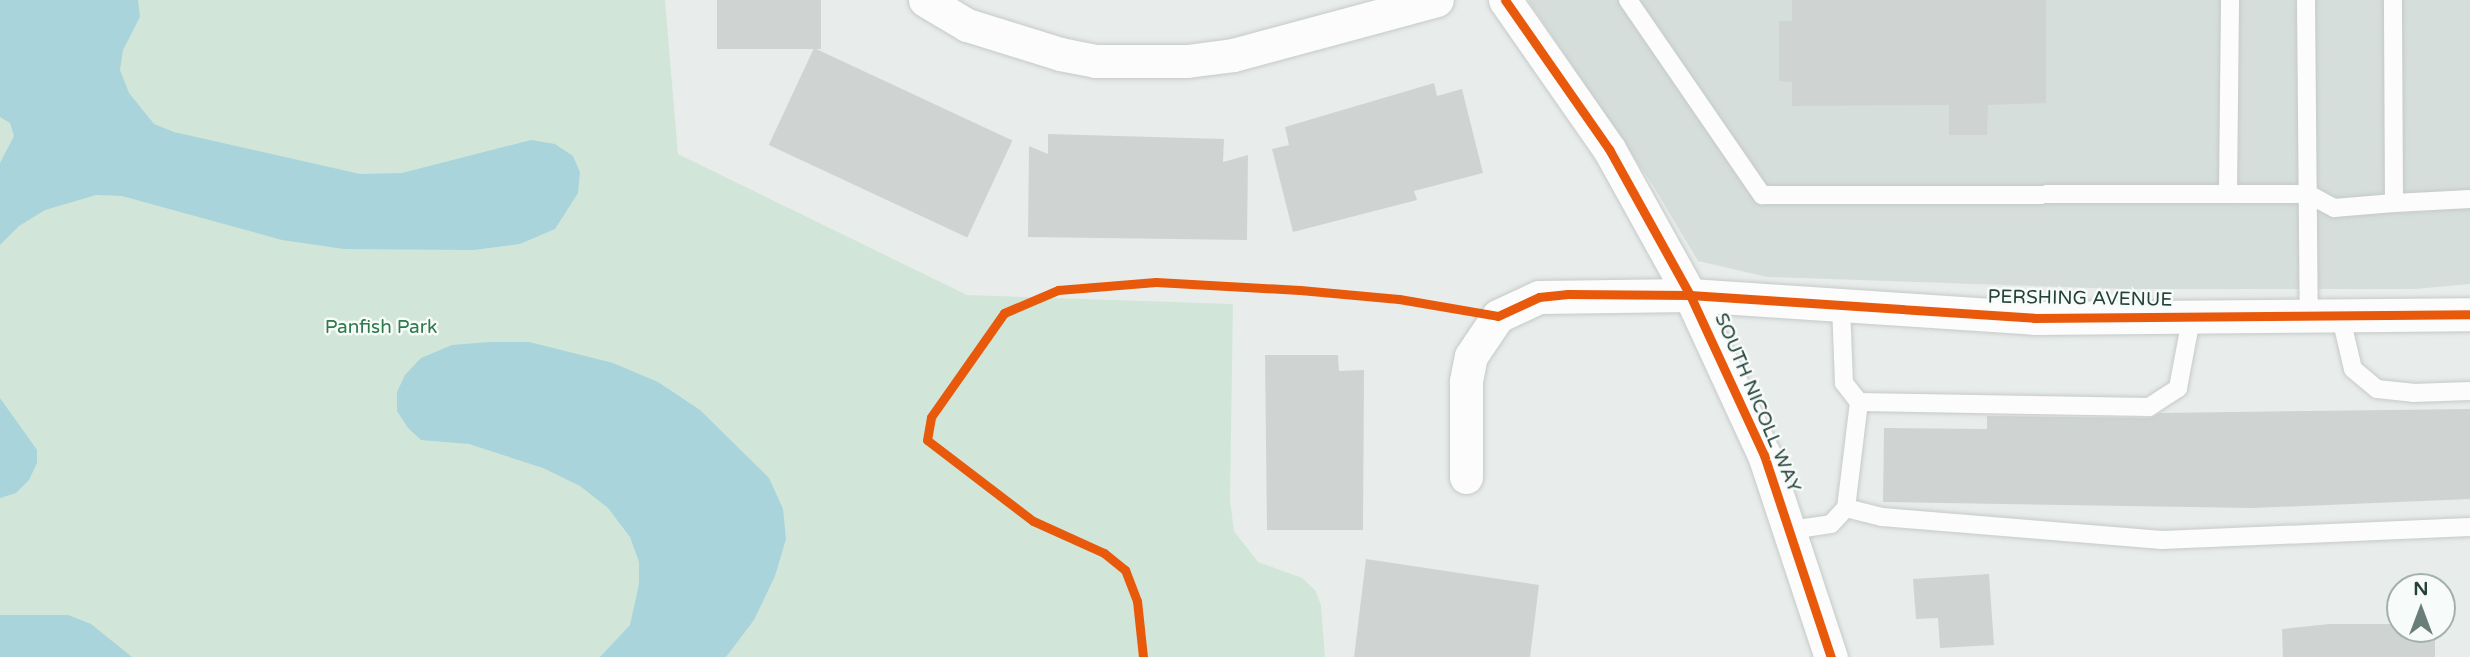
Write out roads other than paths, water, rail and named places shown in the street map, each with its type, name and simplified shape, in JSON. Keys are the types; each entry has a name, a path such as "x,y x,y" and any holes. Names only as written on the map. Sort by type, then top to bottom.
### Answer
{"street":[{"path":"925,0 967,24 1060,54 1095,61 1187,61 1233,55 1437,0"},
{"name":"SOUTH NICOLL WAY","path":"1505,0 1609,149 1690,295 1754,433 1791,530 1831,657"},
{"name":"PERSHING AVENUE","path":"1466,477 1466,381 1471,356 1498,316 1539,297 1690,295 2035,318 2325,318 2470,314"}],"lane":[{"path":"1628,0 1762,195 2308,194 2334,208 2470,199"},
{"path":"2228,194 2230,0"},
{"path":"2306,0 2308,194 2325,318 2353,369 2377,389 2413,393 2470,390"},
{"path":"2393,0 2394,202"},
{"path":"1791,530 1831,524 1846,508 1859,402 1844,383 1841,305"},
{"path":"1859,402 2149,407 2178,388 2191,318"},
{"path":"1846,508 1882,517 2162,540 2470,527"}],"water":[{"path":"0,0 138,0 140,17 123,50 120,70 129,93 154,124 174,132 360,174 402,173 531,140 555,144 573,156 580,172 578,193 555,229 520,244 474,250 344,249 282,240 122,196 96,195 45,210 19,226 0,245 0,163 14,136 10,123 0,117"},
{"path":"529,342 613,363 658,382 700,410 769,478 783,509 786,539 775,576 754,620 726,657 600,657 630,625 639,584 639,562 630,537 608,508 580,486 543,468 469,444 421,440 408,428 397,411 397,392 405,375 421,358 452,345"},
{"path":"0,398 37,450 37,463 29,480 16,493 0,498"},
{"path":"0,615 68,615 91,624 132,657 0,657"}],"park label":[{"name":"Panfish Park","path":"381,328"}]}
